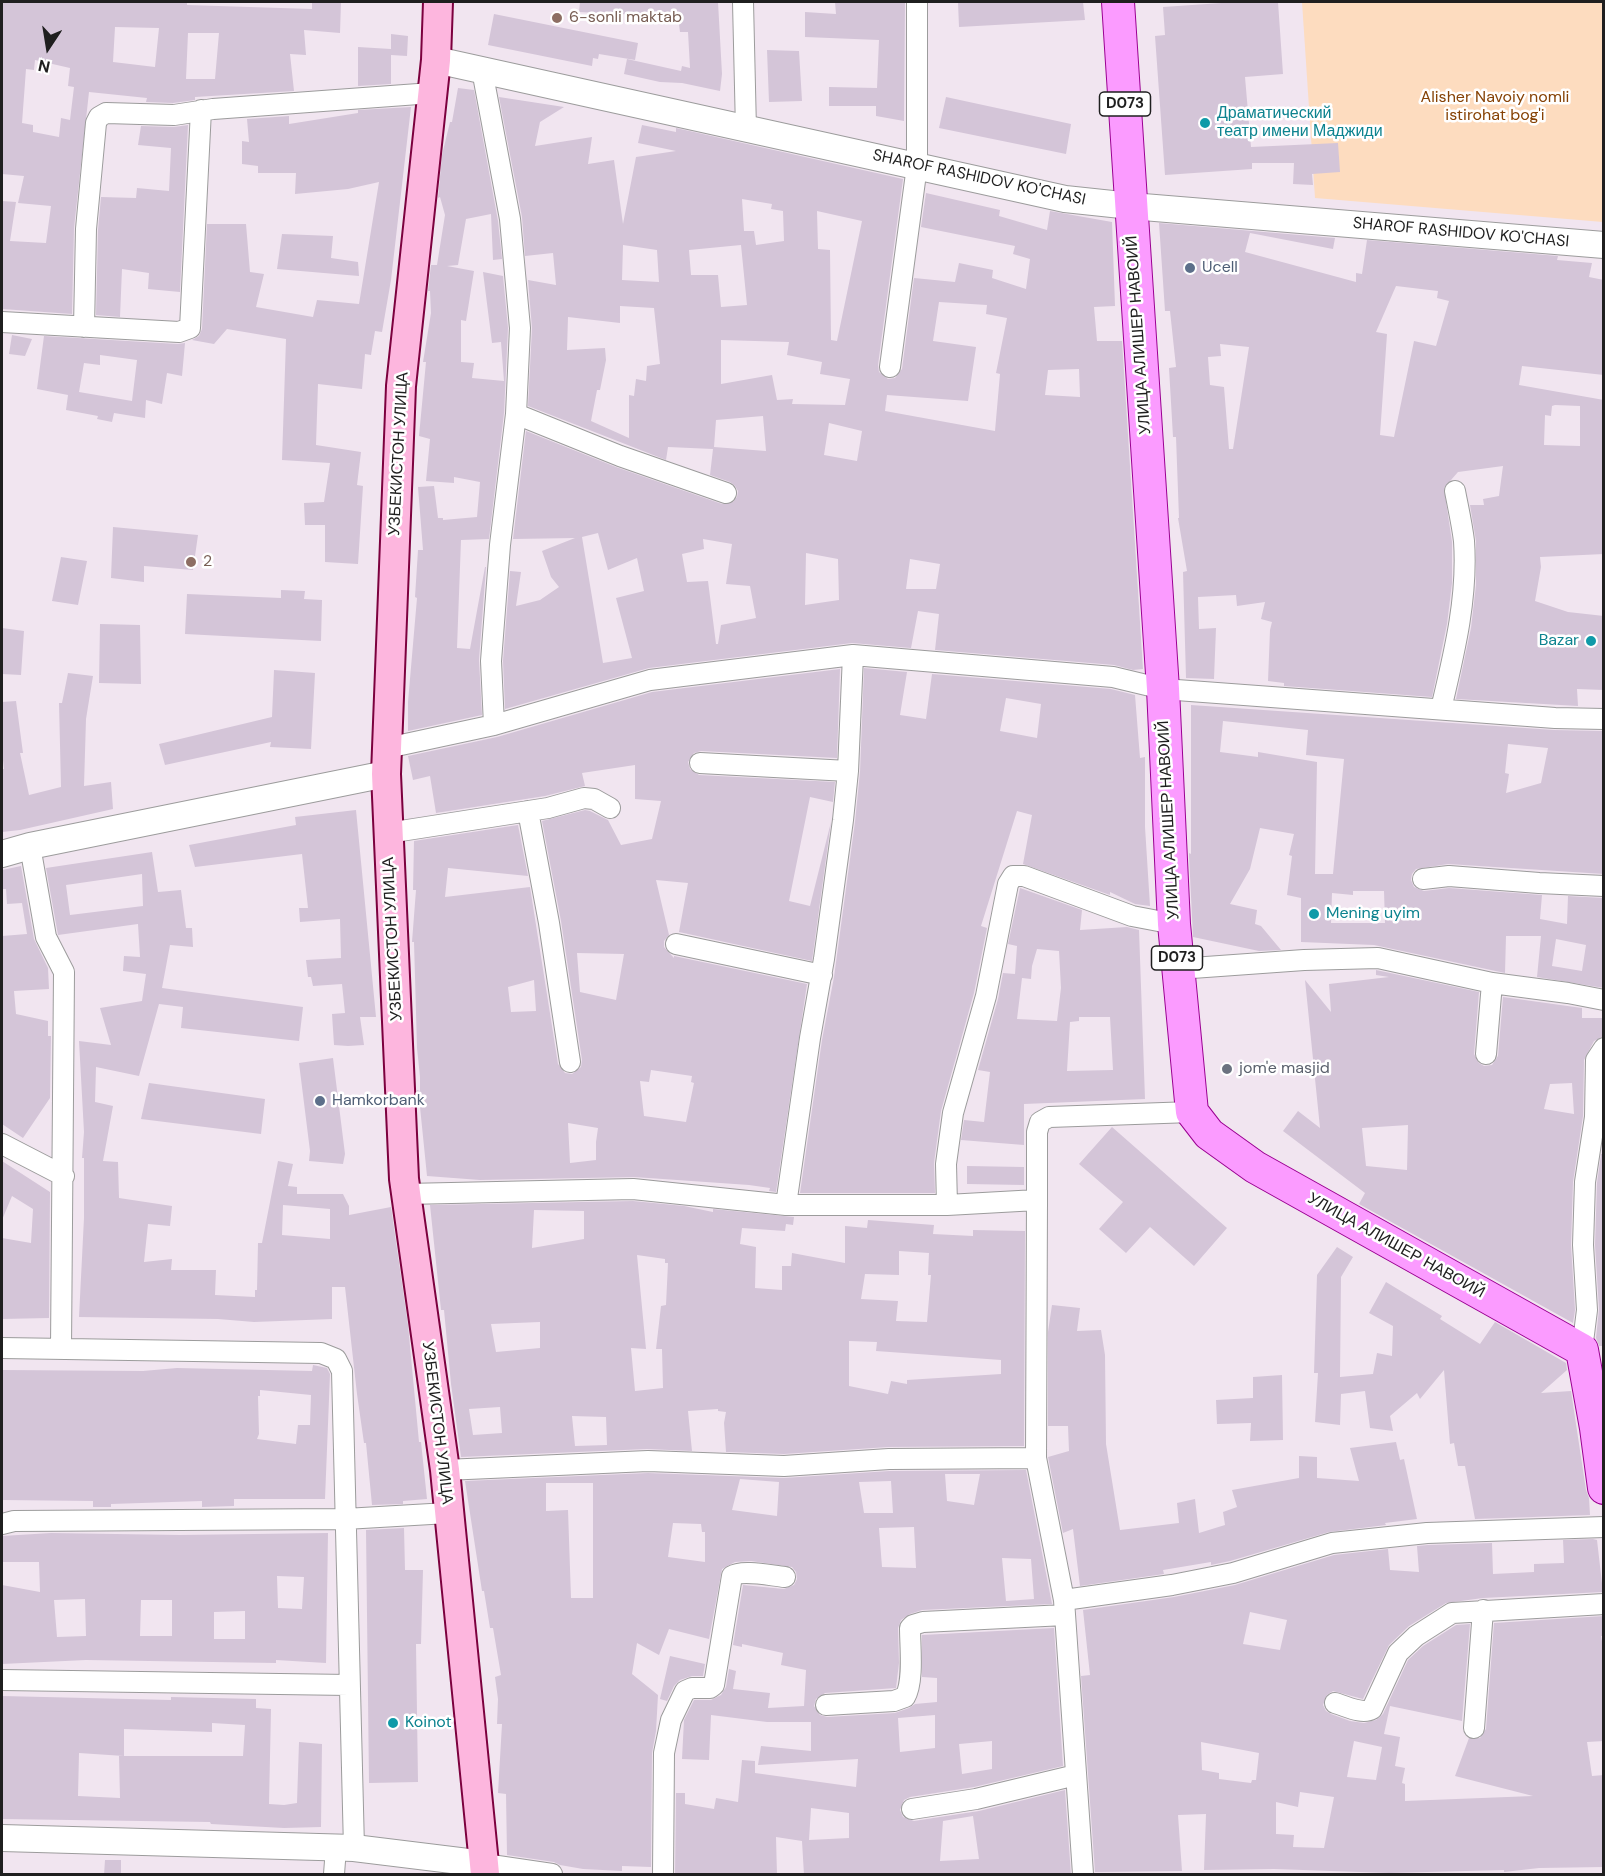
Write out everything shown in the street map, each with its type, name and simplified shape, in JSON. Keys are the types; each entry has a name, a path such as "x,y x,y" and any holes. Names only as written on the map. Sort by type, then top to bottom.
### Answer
{"main road":[{"name":"УЗБЕКИСТОН УЛИЦА","path":"438,2 432,93 401,386 386,761 406,1194 445,1470 484,1869"},
{"name":"УЛИЦА АЛИШЕР НАВОИЙ","path":"1118,2 1163,689 1174,924 1192,1112 1209,1134 1255,1167 1582,1350"},
{"path":"1582,1350 1600,1427 1604,1488"}],"street":[{"path":"743,2 746,129"},
{"path":"890,367 917,166 917,2"},
{"name":"SHAROF RASHIDOV KO'CHASI","path":"435,60 1065,199 1604,245"},
{"path":"482,70 510,219 520,328 516,414 500,545 491,661 494,725"},
{"path":"84,327 86,229 96,123 99,117 106,113 174,115 201,110 432,93"},
{"path":"2,322 179,332 190,328 201,110"},
{"path":"516,414 620,456 726,493"},
{"path":"1441,709 1459,629 1464,579 1464,540 1455,491"},
{"path":"786,1205 810,1038 822,975 848,771 853,655"},
{"path":"2,854 386,761 494,725 650,680 853,655 1113,677 1163,689 1555,718 1604,718"},
{"path":"700,763 848,771"},
{"path":"388,833 548,808 584,798 594,799 610,808"},
{"path":"528,811 549,923 570,1062"},
{"path":"30,846 46,937 64,972 61,1348"},
{"path":"947,1205 946,1164 953,1113 986,996 1008,884 1013,876 1024,876 1132,916 1174,924"},
{"path":"1423,879 1449,876 1604,886"},
{"path":"676,944 822,975"},
{"path":"1178,969 1304,960 1378,958 1492,983 1604,1000"},
{"path":"1486,1054 1492,983"},
{"path":"1582,1350 1587,1310 1583,1245 1585,1182 1599,1118 1596,1060 1604,1048"},
{"path":"1083,1875 1064,1607 1036,1458 1037,1132 1040,1122 1049,1117 1192,1112"},
{"path":"2,1144 64,1176"},
{"path":"406,1194 633,1189 786,1205 947,1205 1037,1200"},
{"path":"2,1348 321,1353 336,1359 342,1371 349,1685 345,1848 334,1875"},
{"path":"445,1470 648,1461 784,1466 889,1459 1036,1458"},
{"path":"2,1524 14,1521 345,1520 448,1513"},
{"path":"826,1705 894,1701 905,1697 908,1693 910,1628 923,1622 1064,1607 1233,1573 1332,1543 1427,1533 1604,1527"},
{"path":"663,1875 664,1753 671,1720 685,1691 692,1688 711,1688 714,1685 732,1576 736,1573 745,1573 785,1577"},
{"path":"1335,1703 1368,1712 1372,1709 1398,1653 1416,1636 1452,1613 1604,1604"},
{"path":"1474,1728 1483,1610"},
{"path":"2,1680 349,1685"},
{"path":"912,1809 976,1799 1076,1775"},
{"path":"2,1838 345,1848 484,1869 552,1875"}],"green space":[{"name":"Alisher Navoiy nomli istirohat bog'i","path":"1302,2 1603,2 1603,222 1315,198"}],"building":[{"path":"2,2 187,2 187,5 312,9 312,2 341,2 340,33 304,30 306,55 290,54 294,91 195,97 195,100 173,103 146,102 147,98 89,92 74,228 72,314 2,309 2,201 16,202 10,241 46,243 51,206 18,203 24,176 2,174","holes":["115,27 159,28 155,67 113,62","188,33 219,33 215,79 186,79","35,60 70,68 68,86 74,87 70,120 61,118 59,137 33,132 33,125 22,123 26,69 34,70"]},
{"path":"580,2 718,2 722,74 720,91 624,74 627,59 681,71 682,66 690,68 688,32 680,32 678,17 579,12"},
{"path":"835,2 905,2 904,121 876,116 876,106 829,106 829,87 877,88 879,40 805,37 805,12 836,14"},
{"path":"958,2 1083,2 1085,20 959,27"},
{"name":"Драматический театр имени Маджиди","path":"1236,2 1278,2 1283,74 1245,77 1251,147 1338,143 1340,172 1312,174 1313,185 1293,184 1294,163 1252,163 1252,169 1165,175 1155,36 1165,35 1163,7"},
{"path":"494,14 638,43 635,60 599,54 598,59 593,58 592,66 488,45"},
{"path":"391,34 408,36 407,56 391,55 391,84 358,86 358,47 391,49"},
{"path":"767,50 799,51 802,101 769,102"},
{"path":"458,88 474,90 498,221 502,259 493,260 491,214 466,219 458,265 447,266 474,271 466,321 461,320 461,362 474,363 472,378 504,381 501,342 492,343 483,272 503,276 508,328 504,413 489,539 461,540 457,648 470,649 486,567 479,660 482,715 408,731 418,550 423,550 418,487 434,486 438,518 443,518 443,520 477,517 480,482 454,477 454,483 426,481 430,439 419,436 426,362 423,362 431,313 430,291 428,291 431,265 437,265 445,215 440,197 438,198 442,155 450,122 452,122"},
{"path":"499,97 564,107 540,122 535,146 592,137 588,164 614,160 623,224 636,157 676,151 638,143 642,125 676,132 676,128 903,179 878,365 879,372 888,379 895,378 902,369 914,278 955,282 959,263 993,270 992,278 1026,289 1030,259 1013,254 1015,246 921,227 926,193 1000,210 999,216 1047,230 1050,211 1112,222 1115,306 1094,307 1097,341 1122,341 1143,669 1133,670 1114,665 935,650 939,614 918,611 911,648 852,643 649,668 505,709 503,661 510,571 521,572 516,606 540,600 559,587 551,577 542,551 575,538 513,539 526,431 616,467 722,504 733,502 738,491 730,482 710,475 713,449 668,447 666,460 528,406 532,328 528,280 556,285 553,253 525,256 522,217","holes":["742,199 772,204 771,209 783,211 784,241 756,245 754,231 744,231","817,211 862,221 837,341 831,340 830,250 818,249","623,245 657,250 659,282 622,280","741,245 747,305 721,307 718,275 691,275 689,250","939,302 987,305 986,314 1007,318 996,373 1000,374 995,431 885,411 887,395 968,401 976,347 933,341","620,306 654,308 660,364 647,366 646,381 636,379 634,396 629,395 629,438 591,421 606,360 605,348 567,350 568,317 620,323","721,340 789,342 787,355 822,362 820,374 850,379 845,405 792,404 793,399 777,400 772,375 721,384","1079,369 1080,397 1045,395 1048,370","763,416 766,451 714,447 716,420","829,423 862,431 857,461 824,455","598,533 608,570 637,558 644,591 616,598 632,658 603,663 582,537","703,539 732,544 726,584 750,586 756,618 721,625 718,644 716,644 708,581 687,582 682,554 704,549","806,553 838,559 839,600 805,605","910,559 940,564 936,589 906,589"]},
{"path":"946,97 1071,124 1066,154 939,128"},
{"path":"411,107 391,280 382,332 375,331 371,355 365,354 362,389 318,384 316,445 361,452 357,485 363,486 358,564 325,562 325,525 305,525 304,503 324,502 330,463 282,460 286,339 227,329 214,344 192,340 199,336 202,329 207,224 246,224 250,272 264,274 256,307 313,317 317,300 359,304 379,182 348,189 295,194 296,173 258,173 258,166 242,164 242,141 249,142 247,119 289,116 289,124 358,113 358,110"},
{"path":"188,125 180,292 148,289 149,273 122,269 120,317 96,315 101,197 136,198 137,188 169,191 171,148 138,145 141,126"},
{"path":"1159,223 1335,238 1333,249 1250,233 1245,252 1356,282 1356,273 1362,274 1367,240 1558,256 1557,260 1592,263 1589,277 1604,280 1604,375 1522,366 1519,385 1604,400 1604,554 1540,557 1541,567 1535,601 1568,612 1604,616 1604,690 1577,689 1578,706 1456,699 1471,628 1476,585 1476,541 1470,505 1484,505 1483,499 1499,496 1503,466 1458,472 1444,488 1452,542 1452,583 1447,624 1432,697 1284,686 1284,683 1268,681 1272,622 1261,619 1265,602 1237,606 1236,595 1198,597 1199,629 1216,628 1214,679 1186,678 1183,572 1187,571 1178,518 1176,437 1173,437 1169,368 1176,367 1170,311 1165,311","holes":["1396,286 1438,291 1437,298 1449,301 1436,346 1414,341 1394,437 1380,435 1387,334 1376,332","1220,344 1249,347 1233,449 1229,449 1224,387 1210,385 1208,357 1221,356","1552,406 1580,406 1580,446 1544,445 1545,415 1551,416"]},
{"path":"282,234 333,236 331,258 358,262 359,276 277,269"},
{"path":"12,335 32,339 25,356 9,354"},
{"path":"44,336 185,343 182,376 167,373 162,404 146,400 145,418 114,413 112,422 97,419 98,416 66,410 68,395 37,389","holes":["100,355 137,360 132,401 79,392 84,363 100,365"]},
{"path":"113,527 198,535 193,570 144,566 144,582 111,578"},
{"path":"61,557 87,561 78,605 52,601"},
{"path":"281,590 305,591 304,599 322,600 321,641 185,634 187,594 281,598"},
{"path":"100,624 140,625 141,684 99,683"},
{"path":"2,628 24,631 21,675 2,674"},
{"path":"864,668 907,672 900,715 926,719 932,674 1111,689 1135,695 1140,758 1145,757 1145,827 1150,906 1135,904 1110,892 1110,895 1023,864 1032,815 1017,811 981,926 987,928 974,993 941,1111 934,1163 935,1193 800,1193 822,1040 834,977 860,772","holes":["1006,698 1041,704 1037,738 1000,731"]},
{"path":"840,669 837,758 701,751 694,753 688,762 690,769 699,775 835,782 833,802 810,797 789,901 810,906 831,822 812,961 679,932 688,883 656,880 669,935 664,941 664,947 674,958 674,956 807,984 776,1192 769,1191 770,1188 749,1185 634,1177 480,1180 427,1176 420,1107 417,1107 420,1077 414,942 412,942 416,890 413,890 414,841 518,825 528,876 448,868 445,897 530,887 558,1064 565,1073 572,1074 581,1067 582,1060 561,921 542,821 585,810 590,811 608,820 621,845 652,839 661,801 635,799 635,765 582,773 585,786 545,796 436,813 430,776 413,780 408,756 497,737 652,692","holes":["577,953 624,954 616,1000 580,992","534,980 536,1011 511,1012 508,987","651,1070 692,1076 691,1082 694,1083 686,1122 644,1116 640,1081 649,1082","568,1123 598,1128 596,1160 570,1163"]},
{"path":"274,670 315,673 311,749 270,747 271,742 165,765 159,744 272,717"},
{"path":"68,673 93,676 86,719 84,786 111,782 113,809 2,832 2,769 4,769 2,702 16,701 23,753 20,753 29,795 61,787 59,703 62,703"},
{"path":"1191,705 1554,730 1604,731 1604,874 1448,864 1416,869 1411,880 1414,887 1424,891 1449,888 1542,895 1540,919 1567,924 1568,896 1604,898 1604,988 1537,977 1541,936 1506,936 1505,973 1374,945 1301,942 1301,898 1287,895 1292,856 1289,855 1294,834 1260,828 1250,869 1230,904 1257,910 1255,924 1261,926 1281,950 1259,951 1193,937 1189,853 1191,854","holes":["1223,721 1308,730 1306,755 1344,759 1333,874 1315,874 1317,762 1258,752 1258,757 1220,752","1508,744 1548,748 1541,783 1506,793 1509,774 1505,773","1353,891 1384,891 1385,923 1331,923 1332,893 1353,895","1556,939 1586,945 1582,971 1552,966"]},
{"path":"356,810 376,1017 360,1017 364,1045 348,1046 334,1045 332,1014 345,1013 342,984 313,986 311,977 308,977 306,960 341,958 340,919 300,922 299,908 308,908 302,854 195,867 189,845 296,825 295,817"},
{"path":"152,852 158,892 181,890 186,928 192,928 193,947 170,945 162,988 303,1007 299,1041 181,1028 183,1007 159,1004 139,1076 96,1067 95,1102 113,1106 103,1161 118,1162 119,1198 172,1206 170,1226 148,1224 144,1262 172,1259 171,1270 216,1270 215,1295 255,1297 258,1243 262,1243 278,1161 293,1164 288,1186 297,1187 297,1194 343,1194 349,1206 349,1215 391,1207 408,1325 427,1499 403,1501 403,1504 372,1505 345,1287 332,1287 332,1319 254,1322 218,1319 79,1317 84,1218 84,1158 82,1158 84,1132 79,1041 111,1045 100,1008 142,1001 146,974 123,971 124,956 140,957 138,924 58,935 46,868","holes":["142,874 143,906 70,915 66,885","283,1205 330,1209 330,1239 282,1235"]},
{"path":"21,866 34,939 48,968 49,989 14,991 16,1014 48,1021 48,1036 51,1036 50,1098 23,1138 2,1124 2,936 27,934 22,903 7,904 6,889 2,889 2,870"},
{"path":"1020,888 1082,910 1080,930 1127,927 1139,930 1145,1099 1024,1104 1024,1145 961,1140 964,1120 984,1122 990,1072 978,1070 1003,973 1015,974 1017,946 1008,944","holes":["1037,949 1059,951 1061,988 1057,1021 1017,1019 1022,978 1031,979","1079,1017 1110,1017 1113,1070 1067,1071 1070,1022 1079,1021"]},
{"path":"1376,970 1479,992 1474,1054 1479,1063 1484,1066 1492,1065 1498,1056 1503,997 1582,1008 1582,1018 1604,1018 1604,1036 1594,1041 1584,1060 1583,1116 1573,1182 1571,1245 1575,1310 1573,1323 1359,1204 1365,1193 1283,1131 1298,1111 1320,1128 1305,980 1331,1012 1329,984 1389,977 1376,975","holes":["1572,1083 1574,1114 1544,1109 1550,1084","1408,1125 1407,1170 1366,1166 1362,1128"]},
{"path":"333,1058 345,1154 343,1164 309,1161 310,1151 299,1063"},
{"path":"149,1083 265,1099 261,1134 141,1119"},
{"path":"1112,1127 1227,1228 1194,1266 1150,1227 1126,1253 1099,1229 1123,1202 1079,1164"},
{"path":"1601,1154 1604,1154 1604,1346 1599,1346 1596,1338 1599,1309 1595,1245 1597,1183"},
{"path":"2,1161 50,1192 49,1318 2,1319 2,1238 31,1243 33,1209 12,1196 2,1220"},
{"path":"967,1166 1024,1167 1024,1185 967,1184"},
{"path":"633,1201 684,1206 713,1212 713,1209 794,1217 793,1225 786,1224 785,1231 742,1228 740,1244 756,1247 755,1288 782,1290 782,1266 791,1266 792,1253 845,1263 845,1226 867,1228 868,1220 934,1225 933,1234 973,1236 973,1230 1025,1231 1024,1446 888,1447 784,1454 726,1452 724,1423 726,1412 718,1411 718,1409 688,1411 692,1451 647,1449 461,1457 444,1310 441,1310 430,1205","holes":["534,1210 584,1211 584,1239 532,1248","899,1251 929,1253 928,1275 931,1275 927,1322 896,1321 898,1301 861,1299 865,1274 899,1275","637,1255 665,1259 665,1263 668,1263 666,1305 661,1306 656,1349 662,1349 663,1388 635,1391 631,1348 646,1349","540,1322 540,1348 496,1352 491,1324","849,1341 877,1342 876,1351 1001,1360 1001,1374 907,1380 907,1384 891,1381 888,1394 849,1386","500,1407 502,1433 473,1435 469,1409","572,1416 606,1417 607,1445 575,1446"]},
{"path":"1337,1247 1353,1257 1341,1277 1340,1377 1373,1374 1377,1353 1392,1356 1393,1326 1369,1313 1386,1282 1442,1316 1440,1319 1480,1344 1495,1322 1566,1363 1567,1370 1541,1393 1571,1391 1590,1515 1475,1519 1465,1466 1458,1466 1454,1443 1450,1444 1444,1370 1420,1399 1417,1393 1390,1416 1393,1431 1370,1428 1365,1391 1341,1394 1340,1425 1315,1422 1318,1373 1314,1373 1317,1275"},
{"path":"1052,1305 1080,1308 1077,1331 1101,1330 1105,1355 1106,1444 1120,1530 1179,1523 1177,1503 1195,1499 1199,1533 1225,1525 1223,1512 1237,1507 1232,1490 1299,1478 1299,1456 1317,1457 1317,1478 1359,1481 1350,1448 1396,1442 1400,1460 1404,1459 1417,1519 1329,1532 1211,1565 1211,1562 1163,1570 1164,1574 1080,1586 1073,1529 1063,1533 1048,1457 1069,1451 1068,1426 1048,1426 1048,1332"},
{"path":"313,1365 327,1368 330,1374 325,1499 234,1499 234,1506 202,1507 202,1501 111,1504 111,1507 93,1507 93,1501 2,1500 2,1370 143,1371 177,1368 312,1371","holes":["260,1390 311,1395 310,1425 298,1425 296,1444 257,1439"]},
{"path":"1282,1375 1283,1440 1250,1441 1251,1423 1217,1424 1216,1400 1253,1398 1253,1377"},
{"path":"1026,1470 1052,1604 922,1610 910,1614 901,1620 898,1628 899,1663 896,1688 825,1693 816,1699 814,1706 820,1715 827,1717 895,1713 915,1704 937,1702 937,1678 922,1677 922,1635 1054,1628 1063,1766 974,1787 910,1797 904,1800 900,1810 903,1817 914,1821 979,1811 1065,1790 1071,1875 804,1875 802,1841 776,1837 777,1875 675,1875 676,1793 685,1793 685,1804 714,1809 716,1798 738,1802 742,1760 755,1761 755,1773 856,1787 858,1759 758,1765 761,1746 811,1751 811,1722 767,1722 711,1715 709,1760 682,1759 684,1720 694,1700 711,1700 721,1695 726,1687 729,1669 736,1671 733,1689 770,1693 768,1708 804,1706 806,1670 781,1665 783,1653 742,1644 742,1647 733,1645 743,1585 784,1589 794,1585 797,1579 792,1567 751,1561 735,1562 722,1569 709,1639 669,1629 659,1655 637,1643 632,1674 658,1695 652,1753 651,1867 622,1866 622,1871 583,1869 507,1855 506,1794 498,1793 502,1724 497,1724 498,1699 495,1677 501,1675 493,1628 490,1628 484,1591 482,1591 465,1481 648,1473 784,1478 889,1471","holes":["945,1474 980,1474 974,1505 947,1501","740,1479 779,1482 777,1516 732,1510","891,1481 893,1513 864,1513 859,1482","546,1483 593,1483 593,1598 571,1598 568,1510 546,1511","673,1523 701,1524 702,1532 705,1532 705,1562 668,1557","914,1527 916,1568 882,1567 879,1528","1002,1558 1031,1559 1034,1599 1006,1601","935,1715 935,1748 900,1752 898,1718","992,1741 992,1769 962,1774 959,1744","811,1808 849,1813 849,1838 809,1840","973,1816 979,1859 940,1861 943,1821"]},
{"path":"404,1528 405,1570 423,1570 421,1644 416,1644 418,1782 369,1783 366,1530"},
{"path":"51,1533 180,1535 328,1533 326,1663 276,1660 276,1663 86,1660 2,1664 2,1585 40,1592 39,1562 2,1562 2,1536","holes":["277,1576 304,1577 302,1609 278,1608","85,1599 86,1636 57,1637 54,1600","141,1600 172,1600 172,1636 140,1636","245,1611 245,1639 214,1639 214,1612"]},
{"path":"1563,1540 1597,1540 1603,1592 1483,1598 1446,1603 1409,1626 1389,1645 1363,1699 1333,1691 1327,1695 1323,1705 1331,1714 1350,1721 1364,1723 1376,1720 1383,1714 1408,1660 1423,1646 1456,1625 1470,1624 1462,1721 1390,1706 1384,1734 1400,1737 1395,1766 1405,1768 1402,1783 1405,1784 1405,1801 1533,1796 1455,1776 1469,1738 1480,1738 1486,1729 1494,1623 1604,1616 1604,1636 1601,1636 1604,1652 1604,1741 1587,1742 1592,1776 1604,1775 1604,1867 1539,1868 1504,1872 1504,1870 1389,1873 1274,1869 1204,1870 1206,1814 1178,1815 1182,1871 1095,1872 1081,1676 1090,1675 1083,1610 1174,1597 1235,1585 1334,1555 1388,1549 1390,1570 1419,1572 1417,1546 1428,1545 1492,1543 1493,1574 1534,1572 1534,1564 1564,1563","holes":["1250,1612 1287,1620 1280,1650 1243,1644","1354,1741 1382,1747 1376,1780 1347,1777","1201,1742 1259,1753 1256,1780 1252,1780 1251,1783 1219,1779 1219,1773 1202,1770","1300,1792 1334,1797 1324,1848 1293,1847 1294,1835 1276,1834 1276,1802 1298,1807"]},
{"path":"670,1656 705,1664 703,1676 692,1676 680,1680 674,1686 667,1701 660,1699"},
{"path":"2,1696 171,1700 171,1697 256,1699 256,1708 271,1709 269,1804 297,1803 299,1742 322,1744 321,1827 284,1828 211,1824 210,1822 2,1819","holes":["212,1723 245,1725 243,1756 124,1756 124,1729 212,1732","79,1753 124,1756 119,1756 120,1798 78,1796"]},
{"path":"105,1860 121,1860 121,1875 104,1875"}],"place":[{"name":"6-sonli maktab","path":"557,18"},
{"name":"Драматический театр имени Маджиди","path":"1205,123"},
{"name":"Ucell","path":"1190,268"},
{"name":"2","path":"191,562"},
{"name":"Bazar","path":"1591,641"},
{"name":"Mening uyim","path":"1314,914"},
{"name":"jom'e masjid","path":"1227,1069"},
{"name":"Hamkorbank","path":"320,1101"},
{"name":"Koinot","path":"393,1723"}]}
